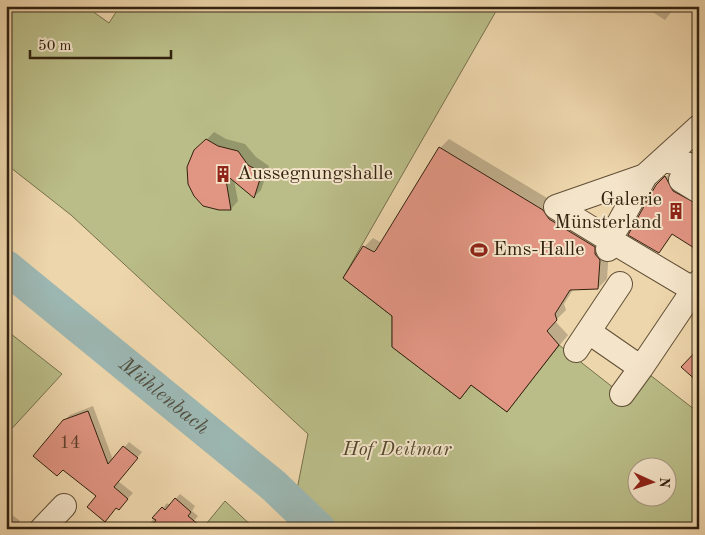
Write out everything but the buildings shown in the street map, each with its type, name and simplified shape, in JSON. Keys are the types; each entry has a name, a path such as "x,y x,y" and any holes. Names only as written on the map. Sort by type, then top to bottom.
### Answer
{"street":[{"path":"612,239 645,176 699,127"},
{"path":"663,160 690,165 681,180 699,191"},
{"path":"622,394 696,286 556,207 645,176"},
{"path":"620,284 582,341 641,368"},
{"path":"42,529 64,506"}],"green space":[{"name":"Hof Deitmar","path":"6,6 85,6 109,23 120,6 499,6 343,278 392,316 392,347 460,399 471,385 507,412 559,345 624,396 641,368 699,413 699,529 295,529 290,525 308,434 71,215 6,164"},
{"path":"6,330 62,374 6,435"},
{"path":"225,501 255,529 202,529"}],"waterway":[{"name":"Mühlenbach","path":"6,267 274,486 319,529"}],"place":[{"name":"Aussegnungshalle","path":"223,174"},
{"name":"Galerie Münsterland","path":"676,211"},
{"name":"Ems-Halle","path":"479,250"}]}
